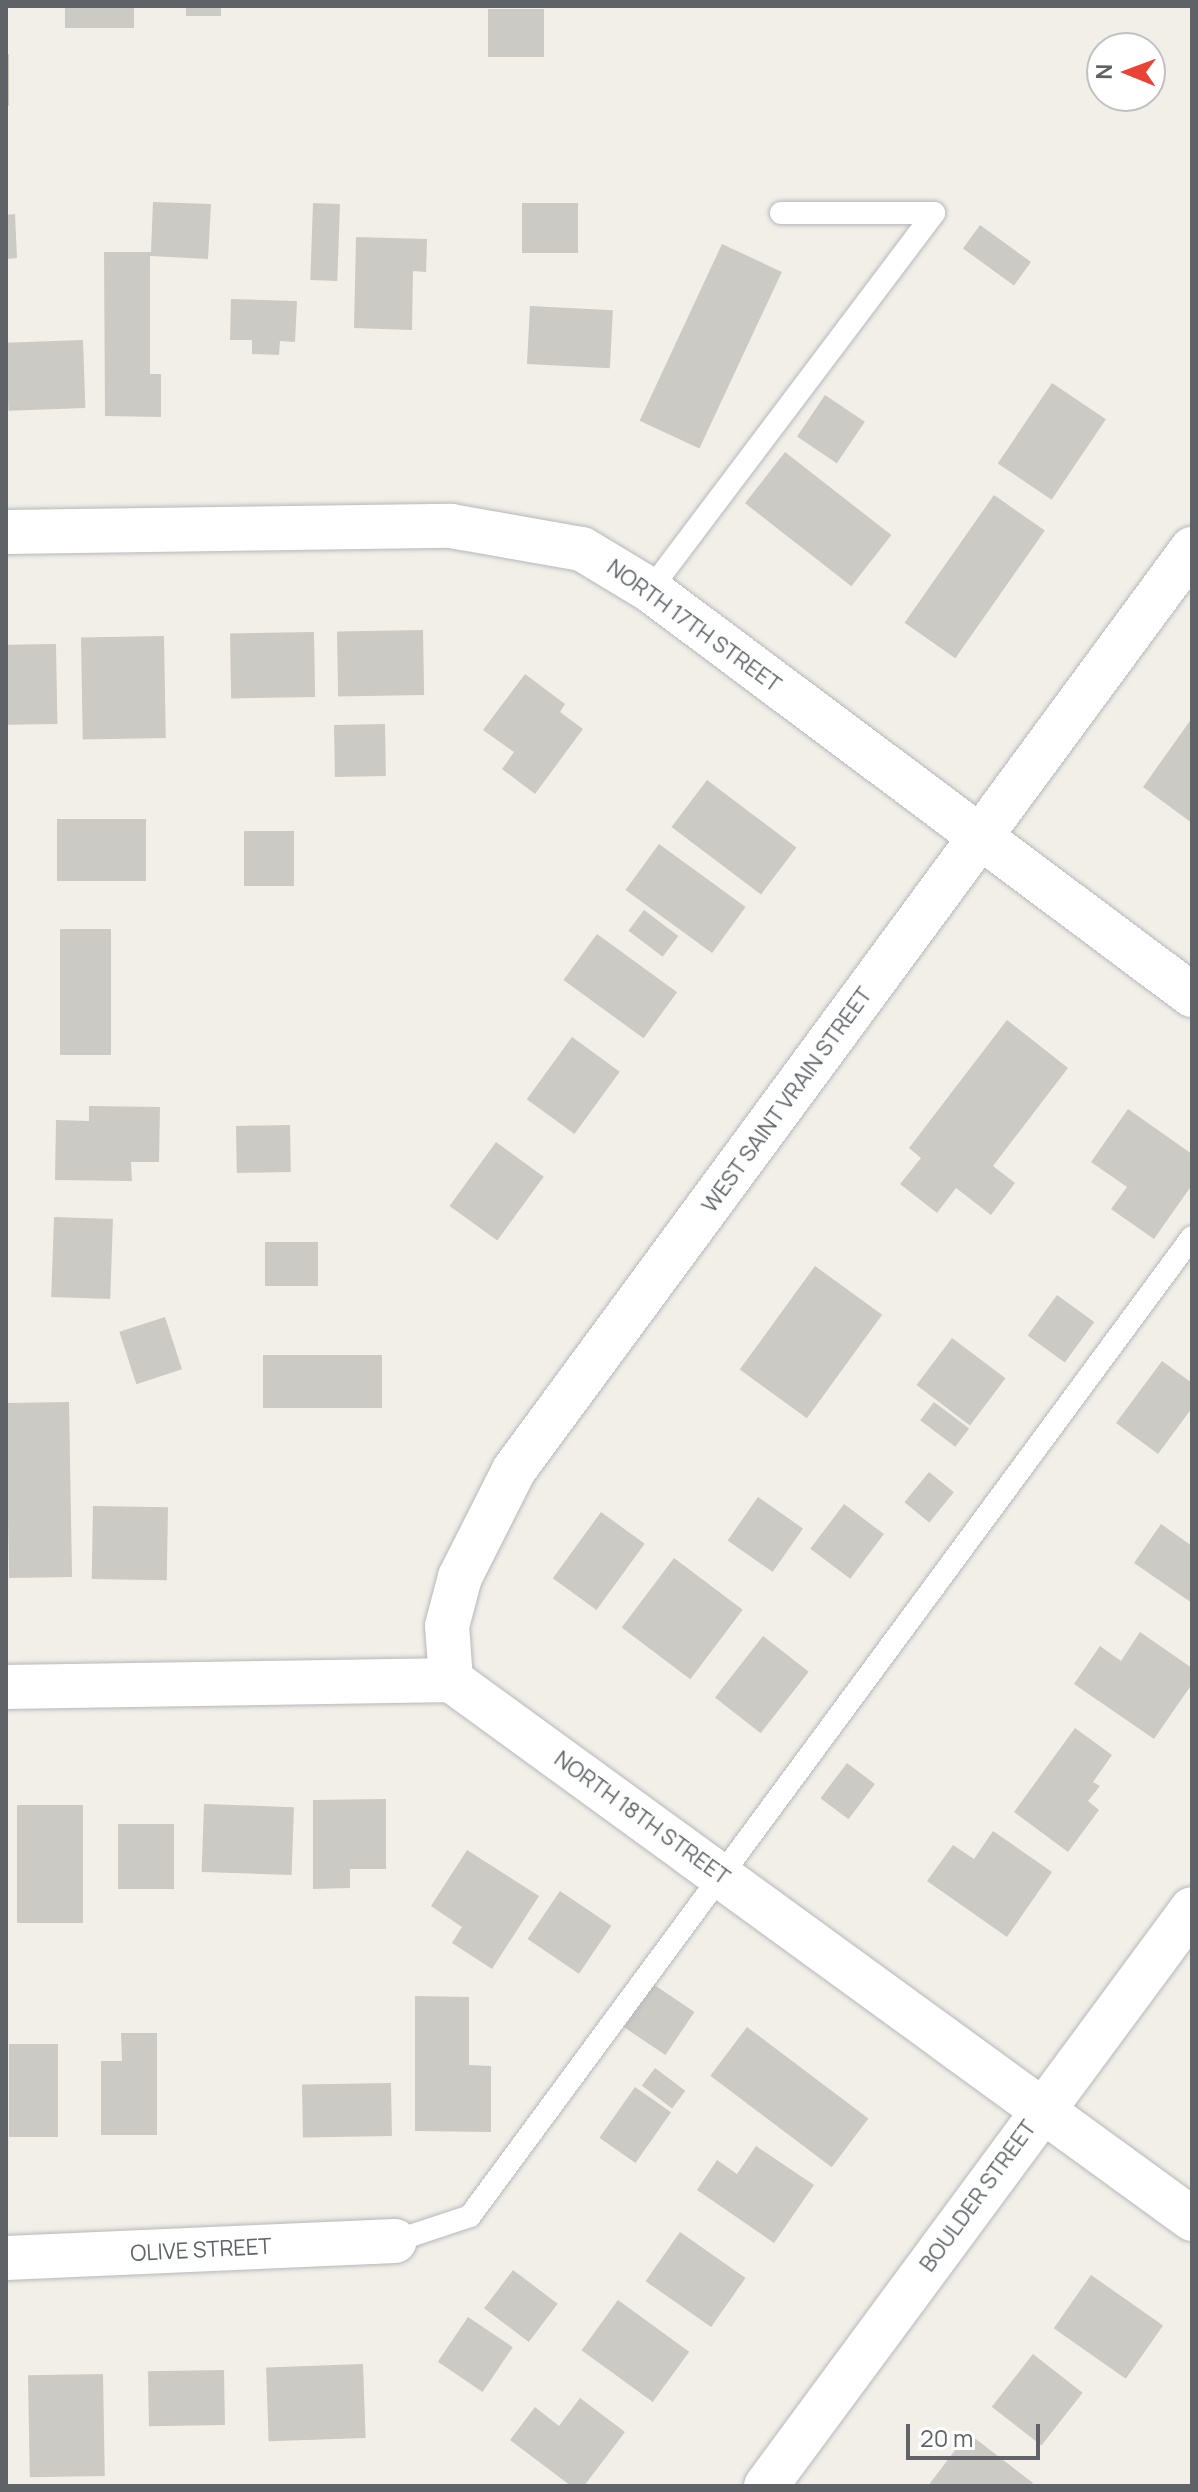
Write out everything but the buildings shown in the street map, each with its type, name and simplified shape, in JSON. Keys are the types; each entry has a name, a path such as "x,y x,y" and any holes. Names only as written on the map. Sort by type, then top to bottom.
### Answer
{"street":[{"name":"NORTH 17TH STREET","path":"6,532 501,530 582,549 650,590 1192,995"},
{"name":"WEST SAINT VRAIN STREET","path":"451,1680 447,1626 460,1577 514,1470 1192,549"},
{"path":"6,1687 451,1680"},
{"name":"NORTH 18TH STREET","path":"451,1680 1043,2107 1192,2219"},
{"name":"BOULDER STREET","path":"766,2486 1192,1909"},
{"name":"OLIVE STREET","path":"6,2258 395,2241"}],"lane":[{"path":"650,590 934,213 781,213"},
{"path":"395,2241 470,2216 1192,1237"}]}
